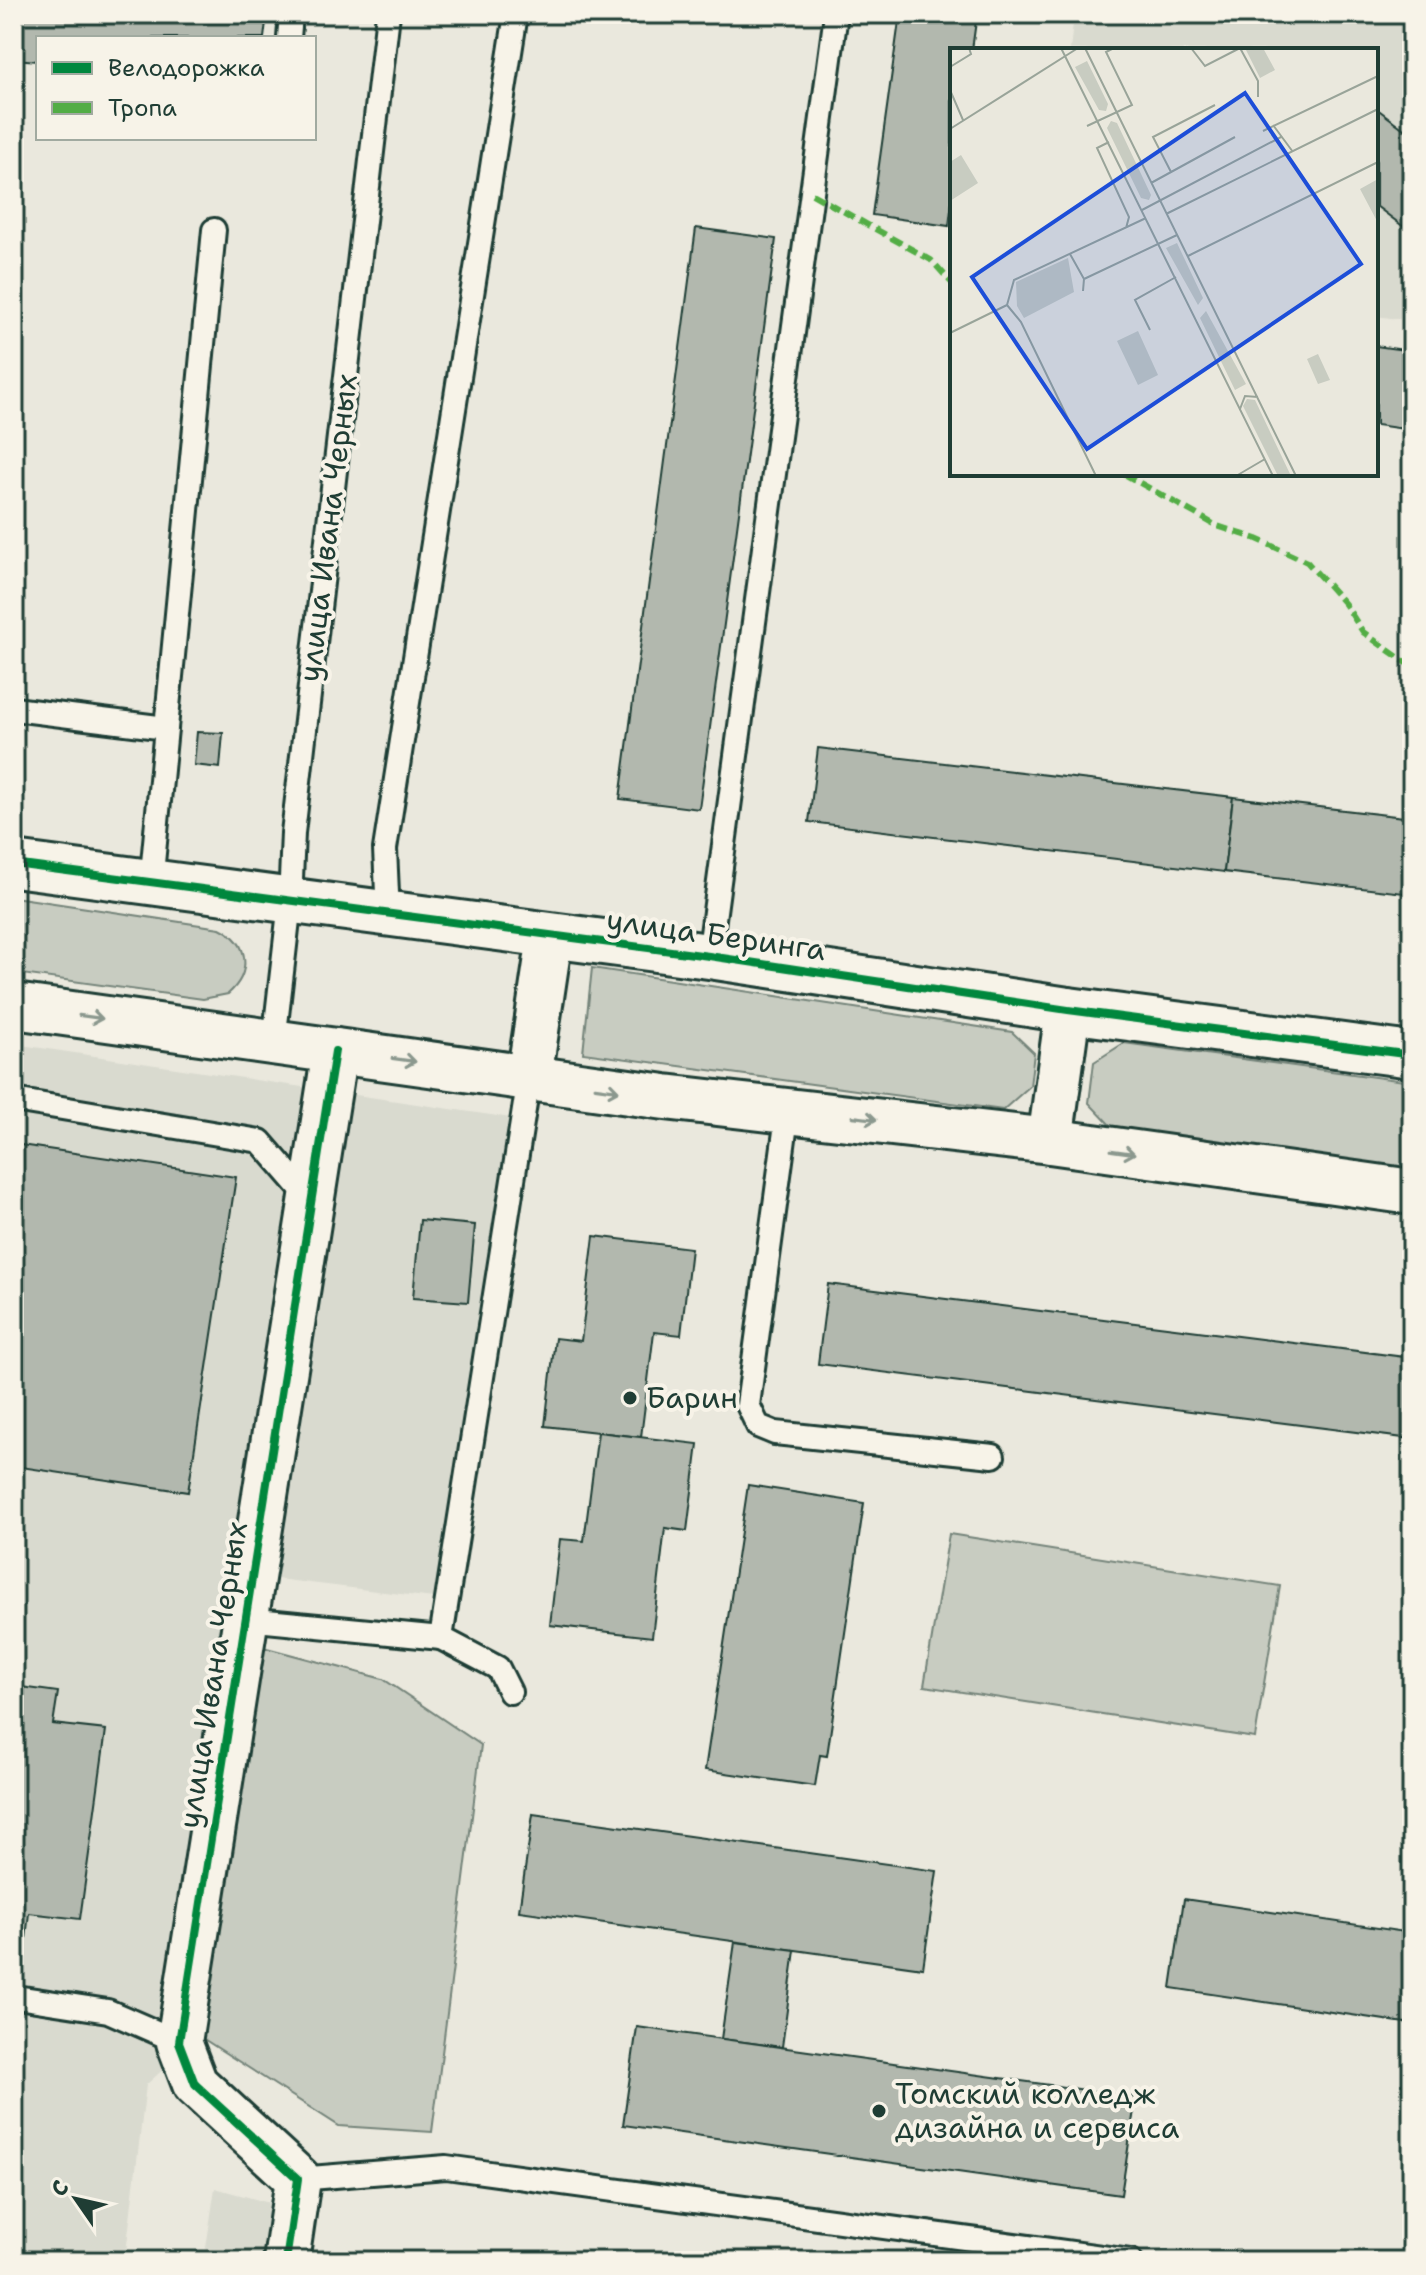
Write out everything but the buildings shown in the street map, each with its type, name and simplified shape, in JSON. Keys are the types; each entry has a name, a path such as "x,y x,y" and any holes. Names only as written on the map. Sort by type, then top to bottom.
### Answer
{"street":[{"name":"улица Беринга","path":"14,864 709,956 1068,1010 1412,1055"},
{"path":"529,1078 550,937"},
{"path":"14,1006 665,1097 1050,1141 1412,1192"},
{"path":"1050,1141 1068,1010"},
{"name":"улица Ивана Черных","path":"298,2179 195,2084 179,2042 335,1051"},
{"path":"286,2261 298,2179"}],"lane":[{"path":"289,36 291,14"},
{"name":"улица Ивана Черных","path":"274,1042 290,902 293,833 388,14"},
{"path":"388,915 385,849 516,14"},
{"path":"709,956 836,14"},
{"path":"151,884 214,230"},
{"path":"14,709 166,728"},
{"path":"441,1638 529,1078"},
{"path":"14,1100 260,1141 312,1200"},
{"path":"788,1109 748,1405 758,1426 775,1433 993,1456"},
{"path":"246,1619 441,1638 498,1668 510,1692"},
{"path":"23,1998 108,2011 179,2042"},
{"path":"298,2179 446,2167 1131,2261"}],"shaded area":[{"path":"1074,14 1412,14 1412,321 1378,316 1378,48 1070,48"},
{"path":"14,897 220,928 230,934 242,950 244,968 236,986 228,994 203,999 14,973"},
{"path":"592,968 1012,1032 1034,1053 1030,1086 1003,1110 583,1053"},
{"path":"1124,1043 1412,1082 1412,1169 1111,1126 1089,1103 1094,1062"},
{"path":"14,1044 511,1118 442,1599 269,1578 189,2046 146,2085 125,2261 14,2261"},
{"path":"949,1534 1280,1586 1255,1738 924,1686"},
{"path":"263,1647 383,1679 481,1745 432,2132 339,2126 199,2036"},
{"path":"215,2188 309,2214 302,2261 204,2261"}],"marked path":[{"path":"812,194 931,260 950,281"},
{"path":"1128,476 1217,526 1257,539 1307,562 1345,604 1363,632 1412,667"}],"cycle path":[{"path":"14,864 709,956 1068,1010 1412,1055"},
{"path":"286,2261 298,2179 195,2084 179,2042 335,1051"}],"place":[{"name":"Барин","path":"630,1398"},
{"name":"Томский колледж дизайна и сервиса","path":"879,2111"}]}
